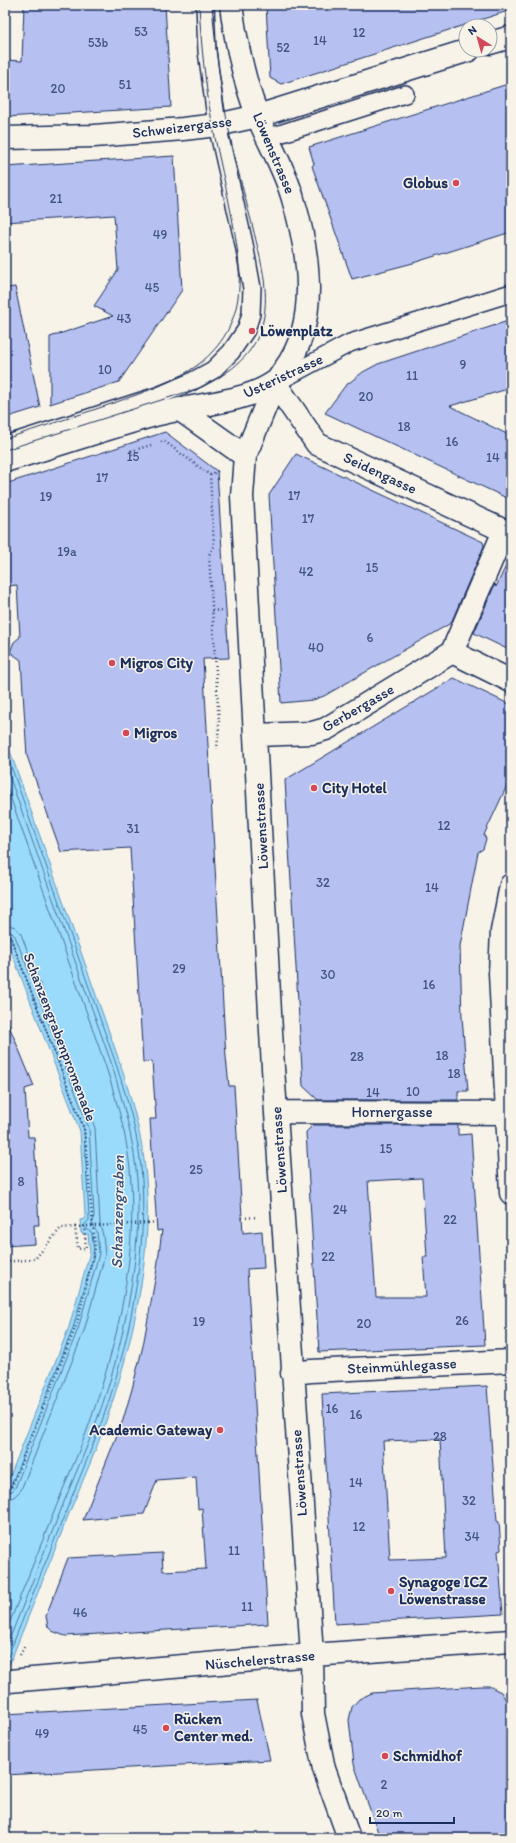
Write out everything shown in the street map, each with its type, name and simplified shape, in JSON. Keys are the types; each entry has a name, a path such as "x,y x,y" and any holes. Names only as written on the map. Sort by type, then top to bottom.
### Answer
{"street":[{"name":"Löwenstrasse","path":"231,5 241,68 258,116 283,170 294,199 304,246 308,294 305,319 295,353 275,383 245,456 242,496 276,1112 292,1374 312,1655 313,1714 324,1769 349,1838"},
{"path":"498,41 511,37"},
{"name":"Schweizergasse","path":"5,138 94,136 217,125 258,116 458,53"},
{"name":"Usteristrasse","path":"5,461 156,415 247,395 275,383"},
{"name":"Seidengasse","path":"275,383 317,444 507,532"},
{"path":"179,410 245,456"},
{"path":"507,532 452,652 511,681"},
{"name":"Gerbergasse","path":"256,735 312,733 326,729 452,652"},
{"path":"511,885 505,909 500,953 501,999 509,1113 511,1193"},
{"name":"Hornergasse","path":"276,1112 509,1113"},
{"name":"Steinmühlegasse","path":"292,1374 412,1365 511,1361"},
{"name":"Nüschelerstrasse","path":"9,1681 312,1655 511,1641"}],"lane":[{"path":"5,445 160,395 191,382 213,370 231,352 246,330 251,314 252,288 244,244 217,125 207,51 205,5"},
{"path":"268,138 405,94"},
{"name":"Usteristrasse","path":"275,383 350,343 511,293"}],"path":[{"path":"131,451 164,441 210,476 214,546 209,555 218,724 217,749"},
{"path":"212,611 226,610"},
{"name":"Schanzengrabenpromenade","path":"5,924 84,1128 95,1248 77,1323 5,1503"},
{"path":"242,1218 257,1217"},
{"path":"5,1262 35,1259 61,1228 156,1222"},
{"path":"75,1227 78,1249 86,1248 84,1226 92,1225"}],"water":[{"name":"Schanzengraben","path":"5,737 120,1063 133,1106 145,1163 147,1207 143,1269 125,1361 103,1430 5,1675 5,1489 69,1327 90,1252 88,1234 81,1233 80,1220 85,1219 85,1215 80,1131 5,935"},
{"path":"5,1825 15,1838 5,1838"}],"building":[{"path":"24,5 165,5 171,107 5,117 5,60 22,61"},
{"path":"266,5 511,5 511,10 486,18 458,18 458,27 281,84 270,78"},
{"path":"511,83 511,232 413,263 352,279 312,166 314,164 309,147"},
{"path":"174,156 182,290 119,382 50,404 50,337 113,316 94,306 118,270 114,215 5,222 5,167"},
{"path":"15,287 40,407 5,418 5,288"},
{"path":"511,320 511,388 450,406 511,436 511,500 325,413 345,386 363,372 378,364"},
{"path":"165,432 217,471 229,658 203,659 226,1057 229,1086 234,1086 243,1233 262,1231 264,1268 247,1269 268,1624 65,1636 52,1631 48,1627 46,1616 68,1558 162,1553 163,1571 206,1569 202,1508 198,1509 196,1477 157,1480 144,1514 83,1520 123,1420 143,1346 157,1269 162,1230 157,1231 150,1119 156,1119 152,1061 143,1062 130,848 61,852 27,756 21,660 10,652 14,642 20,637 17,585 7,586 5,484"},
{"path":"296,454 483,542 484,546 451,623 324,696 313,700 281,703 269,495"},
{"path":"511,555 511,651 474,633 495,584 496,587"},
{"path":"454,678 511,705 511,777 484,835 486,839 483,849 478,852 460,946 462,1017 468,1091 458,1091 458,1100 318,1100 303,1086 285,780"},
{"path":"5,1016 34,1086 25,1089 28,1137 34,1137 39,1225 34,1225 35,1244 5,1246"},
{"path":"313,1125 458,1125 458,1135 471,1134 485,1345 319,1352 306,1132","holes":["422,1178 427,1257 423,1257 426,1297 376,1297 368,1181"]},
{"path":"487,1386 497,1521 499,1522 501,1550 498,1551 503,1614 335,1624 322,1394","holes":["440,1439 446,1558 390,1560 383,1441"]},
{"name":"Schmidhof","path":"489,1686 501,1692 509,1705 511,1734 511,1838 380,1838 354,1764 349,1720 352,1707 359,1699 372,1693"},
{"path":"257,1700 270,1760 6,1775 5,1714"}],"tram line":[{"path":"5,439 111,404 179,377 199,364 215,349 226,333 233,317 238,299 239,262 231,210 210,107 204,64 199,5"},
{"path":"5,450 202,387 223,375 241,361 255,343 260,333 265,309 265,286 261,262 226,118 212,5"}],"place":[{"name":"Globus","path":"456,183"},
{"name":"Löwenplatz","path":"252,331"},
{"name":"Migros City","path":"112,663"},
{"name":"Migros","path":"126,733"},
{"name":"City Hotel","path":"314,788"},
{"name":"Academic Gateway","path":"220,1430"},
{"name":"Synagoge ICZ Löwenstrasse","path":"391,1591"},
{"name":"Rücken Center med.","path":"166,1728"},
{"name":"Schmidhof","path":"385,1756"}]}
